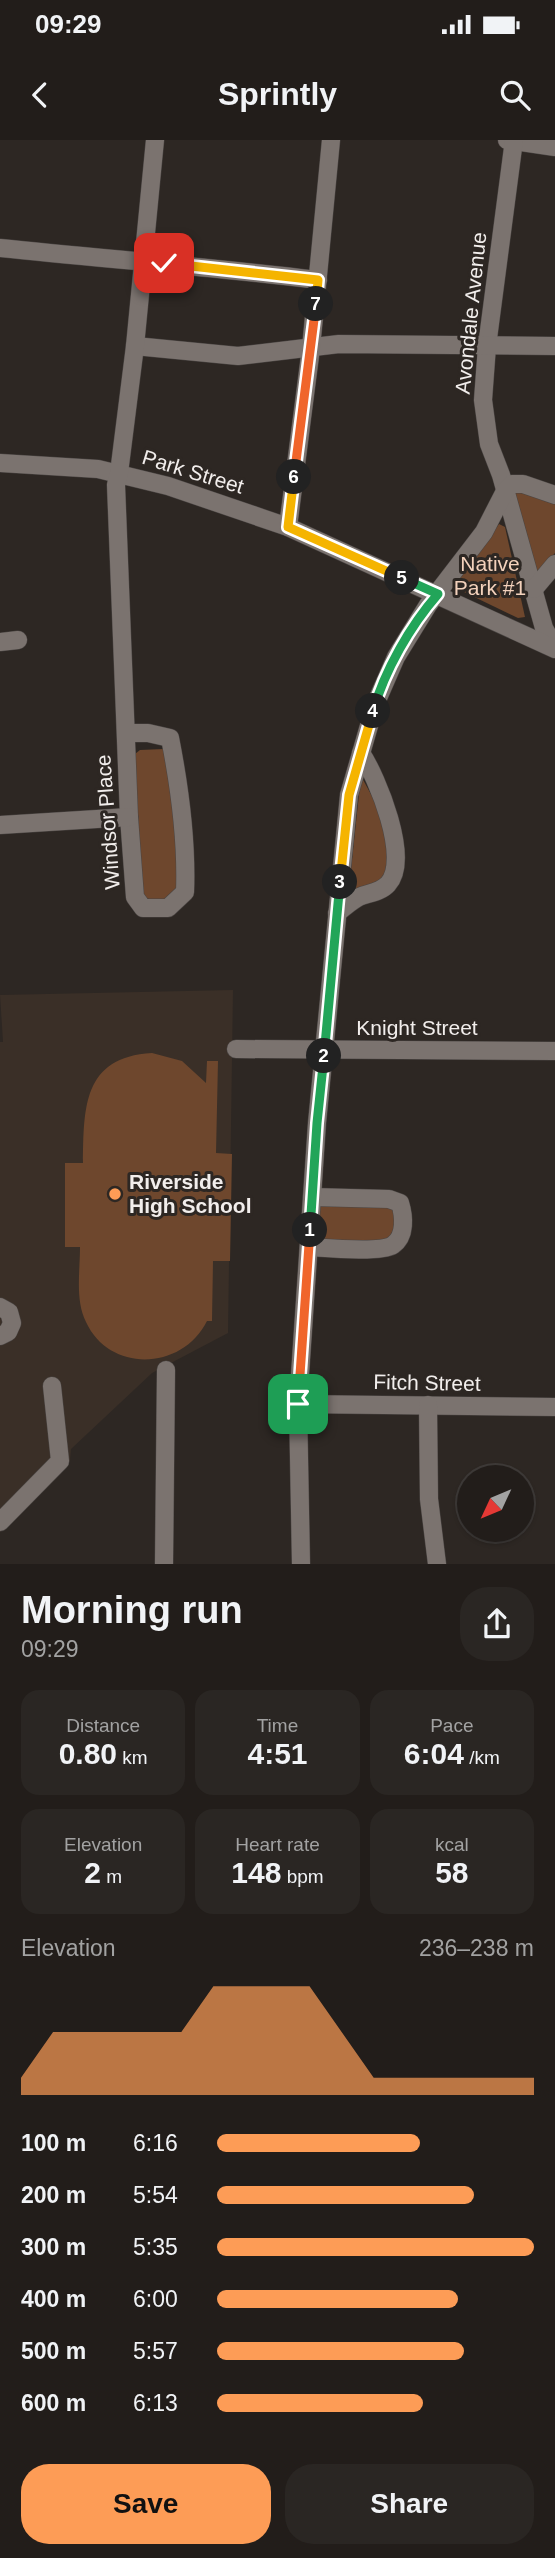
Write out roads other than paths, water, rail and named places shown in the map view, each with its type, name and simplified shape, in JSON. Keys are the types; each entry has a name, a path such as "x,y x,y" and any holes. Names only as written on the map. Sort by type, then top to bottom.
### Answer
{"street":[{"name":"Windsor Place","path":"125,733 148,733 170,738 182,801 186,868 185,892 168,908 143,908 135,897 125,733 116,485 135,346 155,140"},
{"path":"288,527 311,348 331,140"},
{"path":"507,140 555,147"},
{"name":"Avondale Avenue","path":"514,140 483,378 485,426 544,628 555,648"},
{"path":"0,248 198,265 318,280"},
{"path":"135,346 238,356 339,344 555,346"},
{"name":"Park Street","path":"0,463 98,469 168,486 288,527 555,648"},
{"path":"301,1564 298,1404 312,1197 349,795 375,705 396,657 428,606 484,532 505,491 512,484 523,484 555,495"},
{"path":"534,589 555,564"},
{"path":"337,913 357,898 387,885 398,859 395,839 372,769 361,753"},
{"path":"0,825 129,817"},
{"name":"Knight Street","path":"236,1049 555,1051"},
{"path":"309,1247 381,1249 394,1245 401,1235 404,1216 400,1203 389,1199 312,1197"},
{"path":"0,1307 9,1312 12,1323 8,1332 0,1336"},
{"path":"164,1564 166,1370"},
{"path":"0,1522 60,1461 52,1386"},
{"name":"Fitch Street","path":"298,1404 555,1407"},
{"path":"428,1405 429,1499 437,1564"}],"place":[{"name":"Riverside High School","path":"115,1194"}],"park label":[{"name":"Native Park #1","path":"490,576"}]}
